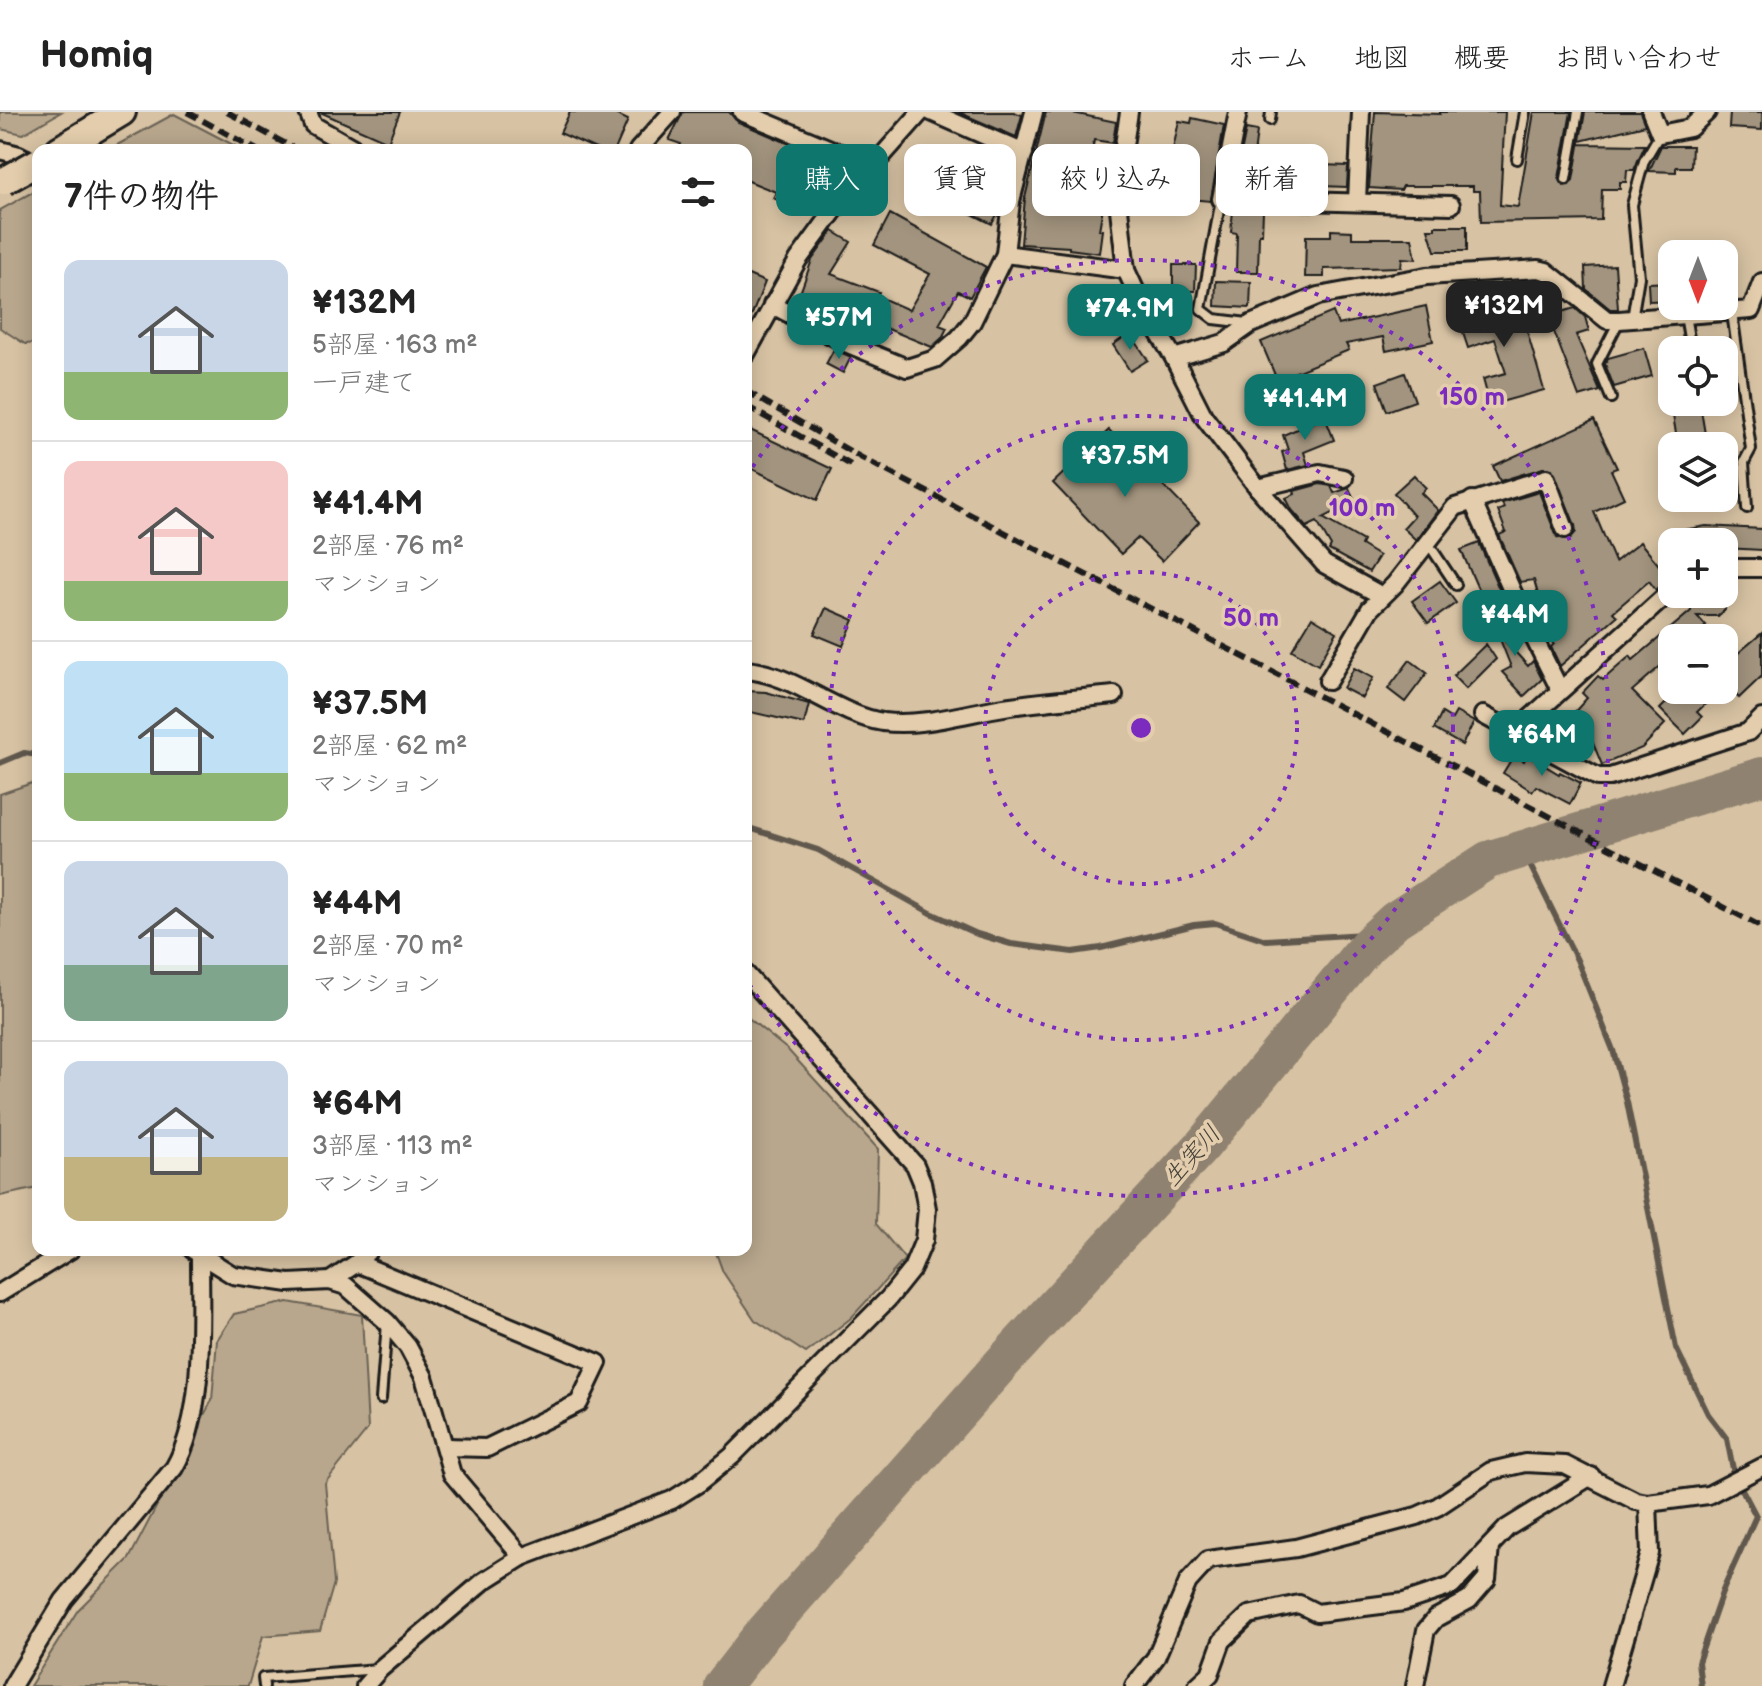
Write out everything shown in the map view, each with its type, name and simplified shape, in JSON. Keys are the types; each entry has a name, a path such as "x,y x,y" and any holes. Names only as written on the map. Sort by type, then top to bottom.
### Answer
{"main road":[{"path":"69,144 122,112"},
{"path":"2,182 32,167"}],"street":[{"path":"308,112 313,125 346,144"},
{"path":"742,112 818,144"},
{"path":"888,150 921,112"},
{"path":"931,112 1024,153"},
{"path":"772,305 846,343 907,368 935,359 972,322 1005,254 1011,201 1034,112"},
{"path":"1129,112 1117,192 1126,270 1144,309 1174,358 1204,417 1258,488 1324,564 1382,596"},
{"path":"1232,144 1238,112"},
{"path":"1357,201 1361,112"},
{"path":"1651,112 1660,134 1690,128 1707,112"},
{"path":"643,144 667,113"},
{"path":"0,150 32,161"},
{"path":"1328,201 1451,205"},
{"path":"753,323 772,305 805,249 830,216"},
{"path":"1005,254 1126,270"},
{"path":"1174,358 1224,343 1251,324 1318,296 1427,276 1538,269 1546,271 1607,320 1658,317"},
{"path":"1738,312 1751,310 1762,282"},
{"path":"1258,488 1320,473 1344,478"},
{"path":"1328,681 1370,609 1395,584 1455,507 1546,478 1565,529"},
{"path":"1472,500 1560,690"},
{"path":"1738,568 1762,568"},
{"path":"1516,731 1658,602"},
{"path":"752,671 800,688 850,712 882,722 907,723 1009,706 1114,695"},
{"path":"1483,715 1598,777 1610,777 1748,732 1762,718"},
{"path":"365,1686 380,1669 484,1581 522,1557 672,1500 699,1483 732,1456 888,1299 912,1269 924,1240 927,1209 915,1165 752,981"},
{"path":"0,1293 60,1256"},
{"path":"12,1686 64,1600 174,1468 184,1451 192,1423 200,1337 196,1256"},
{"path":"201,1256 233,1275 289,1283 330,1281 346,1286 387,1322 408,1347 424,1377 452,1474 522,1557"},
{"path":"330,1281 363,1256 598,1363 579,1403 487,1448 445,1447"},
{"path":"1134,1686 1156,1657 1188,1582 1208,1560 1296,1548 1417,1516 1437,1507 1491,1471 1505,1466 1565,1465 1636,1501 1648,1503 1708,1495 1762,1467"},
{"path":"1197,1686 1210,1674 1222,1641 1249,1615 1299,1604 1317,1613 1404,1602 1452,1586 1507,1528 1591,1476"},
{"path":"1611,1686 1635,1594 1650,1553 1648,1503"},
{"path":"1415,1686 1426,1630 1436,1618 1469,1600 1487,1579 1490,1547"}],"lane":[{"path":"1517,159 1525,112"},
{"path":"1566,179 1578,112"},
{"path":"1611,398 1597,364 1626,320 1639,277 1632,205 1644,161 1660,134"},
{"path":"1218,216 1201,309 1214,319 1251,324"},
{"path":"1733,320 1751,449 1744,462 1747,508"},
{"path":"1427,542 1456,585"},
{"path":"381,1399 387,1322"},
{"path":"264,1686 263,1678 380,1669"}],"shaded area":[{"path":"0,112 61,112 23,134 0,129"},
{"path":"174,114 232,144 119,144"},
{"path":"32,192 32,343 25,344 0,328 0,210"},
{"path":"32,783 32,1189 0,1196 0,794"},
{"path":"752,1021 788,1050 878,1149 876,1224 905,1259 851,1318 806,1353 755,1320 723,1272 717,1256 752,1256"},
{"path":"288,1302 362,1315 368,1429 325,1483 334,1583 320,1631 263,1636 248,1686 30,1686 78,1610 129,1559 212,1400 217,1340 234,1314"}],"building":[{"path":"320,112 400,112 388,142"},
{"path":"570,112 611,112 628,120 618,144 585,144 560,133"},
{"path":"683,112 729,112 738,122 790,144 776,144 776,192 752,182 752,144 681,144 669,140"},
{"path":"958,112 1014,112 1022,115 1016,137"},
{"path":"1046,112 1068,112 1116,122 1113,143 1094,140 1093,144 1038,144"},
{"path":"1375,112 1505,112 1500,205 1518,207 1534,112 1571,112 1559,178 1564,186 1573,180 1585,112 1640,112 1645,125 1580,141 1580,144 1645,145 1634,170 1627,170 1626,182 1620,182 1620,189 1602,189 1601,220 1481,222 1480,191 1473,191 1473,186 1403,186 1401,190 1369,188"},
{"path":"1730,112 1762,112 1762,130 1729,128"},
{"path":"1192,118 1224,125 1221,144 1216,144 1216,172 1211,201 1200,200 1200,144 1174,144 1179,121 1191,123"},
{"path":"1246,129 1257,131 1255,144 1243,144"},
{"path":"1661,146 1692,146 1691,167 1676,167 1676,172 1649,171"},
{"path":"1328,165 1348,166 1347,187 1328,186"},
{"path":"1032,169 1032,216 1101,216 1099,253 1069,247 1021,244 1025,198"},
{"path":"890,214 986,267 970,297 958,291 939,325 947,328 932,347 873,323 875,318 840,306 837,313 798,299 812,260 833,231 851,242 831,274 879,292 877,296 909,310 930,274 874,245"},
{"path":"976,216 996,216 992,224"},
{"path":"1232,216 1263,216 1258,272 1236,272 1237,233 1231,232"},
{"path":"1435,226 1467,226 1467,251 1435,251 1428,229 1435,229"},
{"path":"1331,230 1352,231 1352,238 1412,238 1416,259 1402,258 1401,267 1324,269 1324,277 1305,277 1306,236 1331,236"},
{"path":"1173,265 1196,265 1195,291 1173,291"},
{"path":"1615,265 1618,309 1610,309 1586,289 1585,267"},
{"path":"752,277 765,282 752,314"},
{"path":"1216,281 1251,282 1250,308 1215,306"},
{"path":"1648,283 1658,283 1658,301 1649,301"},
{"path":"1113,288 1121,315 1088,324 1080,297"},
{"path":"1500,292 1509,319 1522,314 1544,390 1490,405 1483,379 1506,373 1495,339 1468,348 1457,315 1484,306 1481,298"},
{"path":"1426,306 1433,341 1386,351 1383,337 1346,344 1349,350 1277,380 1261,342 1333,312 1338,325"},
{"path":"1575,308 1585,317 1589,331 1576,335 1600,391 1579,397 1548,316"},
{"path":"1130,333 1148,360 1130,371 1113,345"},
{"path":"1644,348 1652,376 1614,387 1605,364 1608,358"},
{"path":"834,349 851,357 843,373 826,364"},
{"path":"1405,373 1415,401 1387,411 1377,383"},
{"path":"1673,416 1702,416 1705,432 1676,432"},
{"path":"1325,417 1334,440 1304,452 1308,465 1287,470 1282,452 1288,450 1283,435"},
{"path":"1594,420 1617,468 1611,470 1624,498 1594,512 1615,562 1640,542 1658,564 1658,588 1656,590 1649,581 1613,612 1617,616 1560,666 1551,647 1554,644 1544,634 1534,612 1541,605 1534,580 1520,582 1499,535 1506,532 1498,511 1504,508 1502,503 1539,492 1557,537 1570,539 1576,532 1575,525 1552,469 1543,468 1500,481 1493,466"},
{"path":"1109,430 1199,522 1162,561 1138,538 1121,554 1053,483"},
{"path":"752,431 832,469 817,500 752,469"},
{"path":"1414,475 1426,488 1421,493 1438,510 1416,540 1403,528 1414,516 1394,493"},
{"path":"1320,484 1331,486 1334,493 1349,488 1355,502 1323,518 1363,541 1361,545 1379,556 1369,572 1329,550 1331,546 1317,522 1307,527 1292,510 1286,498 1295,494 1294,491"},
{"path":"1706,526 1762,529 1762,550 1738,549 1738,528 1695,528"},
{"path":"1479,543 1500,591 1482,598 1461,550"},
{"path":"1440,581 1456,603 1428,623 1412,601"},
{"path":"1484,599 1516,633 1506,642 1528,666 1533,661 1542,679 1524,696 1502,672 1511,667"},
{"path":"826,608 854,620 843,646 814,634"},
{"path":"1691,608 1725,608 1718,616 1697,616 1704,624 1676,624"},
{"path":"1312,617 1337,632 1318,665 1292,650"},
{"path":"1762,633 1762,676 1739,698 1738,697 1738,653"},
{"path":"1658,639 1658,668 1632,691 1665,724 1642,748 1602,765 1588,731 1574,747 1557,732 1587,698 1582,693 1598,676 1603,680 1630,656 1633,660"},
{"path":"1486,644 1496,659 1466,689 1453,676"},
{"path":"1410,660 1427,673 1405,702 1388,689"},
{"path":"1354,668 1373,678 1362,698 1343,688"},
{"path":"752,691 809,704 804,724 752,712"},
{"path":"1665,704 1705,704 1697,712 1702,717 1685,734 1660,709"},
{"path":"1456,712 1474,722 1462,745 1434,729 1442,713 1452,719"},
{"path":"1514,755 1524,761 1527,755 1581,783 1570,804 1536,786 1532,791 1503,773"}],"waterway":[{"path":"0,763 24,753 32,754"},
{"name":"生実川","path":"722,1686 760,1637 1004,1361 1202,1146 1367,946 1395,920 1488,860 1762,776"},
{"path":"752,829 818,850 931,913 977,934 1011,944 1073,952 1215,923 1266,940 1381,933"},
{"path":"1519,850 1531,867 1577,960 1613,1050 1627,1102 1676,1348 1708,1414 1727,1439 1734,1474 1756,1516 1724,1587 1698,1662 1701,1686"}],"railway":[{"path":"187,112 246,144"},
{"path":"227,112 286,144"},
{"path":"752,394 860,457 1762,927"},
{"path":"752,409 851,465"}]}
